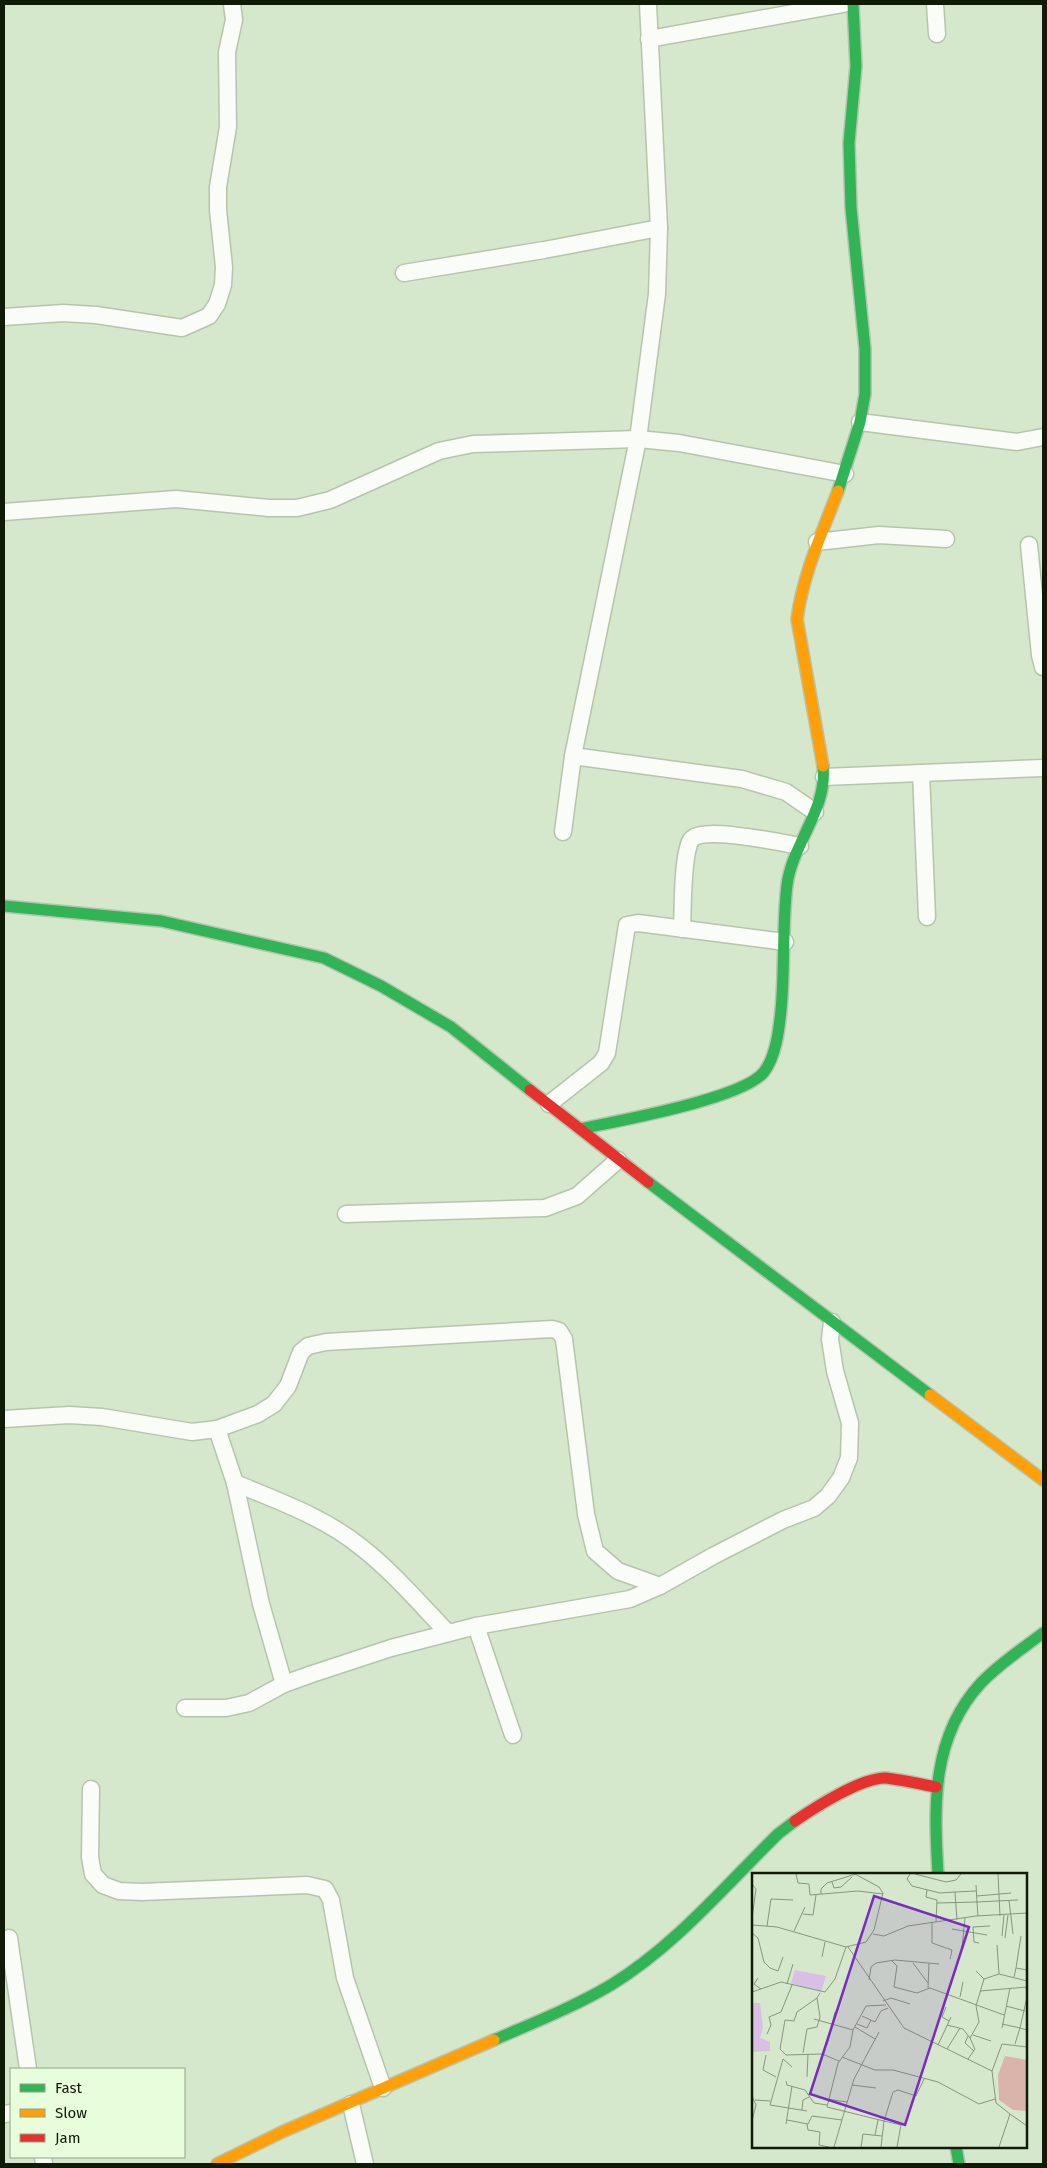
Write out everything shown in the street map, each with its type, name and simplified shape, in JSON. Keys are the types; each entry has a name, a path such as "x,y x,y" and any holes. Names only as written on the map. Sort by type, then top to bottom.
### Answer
{"street":[{"path":"4,316 63,313 96,315 182,328 209,316 217,304 223,285 224,267 218,195 228,127 227,52 234,20 232,4"},
{"path":"563,832 573,756 638,439 657,294 659,228 648,4"},
{"path":"649,39 843,4"},
{"path":"580,1129 658,1112 739,1088 763,1073 776,1049 785,942 787,885 792,861 815,812 824,777 797,619 800,596 818,542 845,474 860,422 865,394 865,349 851,208 849,143 856,66 853,4"},
{"path":"935,4 937,34"},
{"path":"404,273 659,228"},
{"path":"860,422 1017,442 1043,437"},
{"path":"4,512 176,499 269,508 297,508 330,500 439,451 473,444 638,439 679,443 845,474"},
{"path":"818,542 879,535 946,539"},
{"path":"1029,545 1043,667"},
{"path":"573,756 742,779 786,792 815,812"},
{"path":"824,777 1043,768"},
{"path":"921,773 928,917"},
{"path":"682,928 687,853 691,839 697,835 716,833 800,846"},
{"path":"4,906 161,921 324,958 381,986 451,1027 618,1160 1043,1480"},
{"path":"549,1104 601,1063 607,1054 627,925 638,923 785,942"},
{"path":"346,1214 545,1208 577,1196 618,1160"},
{"path":"184,1708 226,1708 249,1704 284,1684 392,1648 476,1626 544,1613 606,1605 630,1599 660,1586 713,1556 814,1508 828,1496 841,1478 849,1458 850,1423 834,1370 830,1339 832,1322"},
{"path":"4,1419 68,1415 102,1416 192,1432 217,1428 258,1414 274,1404 288,1386 301,1352 308,1346 326,1342 552,1329 559,1331 564,1339 586,1514 595,1551 618,1570 660,1586"},
{"path":"217,1428 235,1483 261,1604 284,1684"},
{"path":"235,1483 306,1513 361,1547 406,1589 448,1633"},
{"path":"476,1626 513,1735"},
{"path":"938,1873 935,1834 936,1787 945,1736 961,1704 976,1687 1021,1648 1043,1633"},
{"path":"218,2164 282,2132 351,2104 564,2009 612,1984 673,1938 778,1834 819,1804 867,1782 884,1778 936,1787"},
{"path":"91,1789 90,1857 93,1874 103,1885 119,1891 142,1892 307,1885 325,1890 331,1900 345,1978 384,2088"},
{"path":"9,1938 28,2068"},
{"path":"351,2104 365,2164"},
{"path":"956,2148 959,2164"}],"traffic: fast":[{"path":"838,491 860,422 865,394 865,349 851,208 849,143 856,66 853,4"},
{"path":"580,1129 649,1115 706,1100 752,1082 764,1072 774,1051 780,1018 787,885 795,855 820,797 823,782 823,766"},
{"path":"4,906 161,921 324,958 381,986 451,1027 530,1090"},
{"path":"648,1182 930,1395"},
{"path":"938,1873 936,1823 939,1773 944,1749 953,1726 965,1704 981,1683 1003,1663 1043,1633"},
{"path":"494,2040 583,2000 611,1985 634,1969 678,1934 778,1834 795,1821"},
{"path":"956,2148 959,2164"}],"traffic: slow":[{"path":"823,766 797,619 808,570 838,491"},
{"path":"930,1395 1043,1480"},
{"path":"217,2164 282,2132 494,2040"}],"traffic: jam":[{"path":"530,1090 648,1182"},
{"path":"795,1821 839,1794 864,1782 876,1779 886,1778 936,1787"}]}
